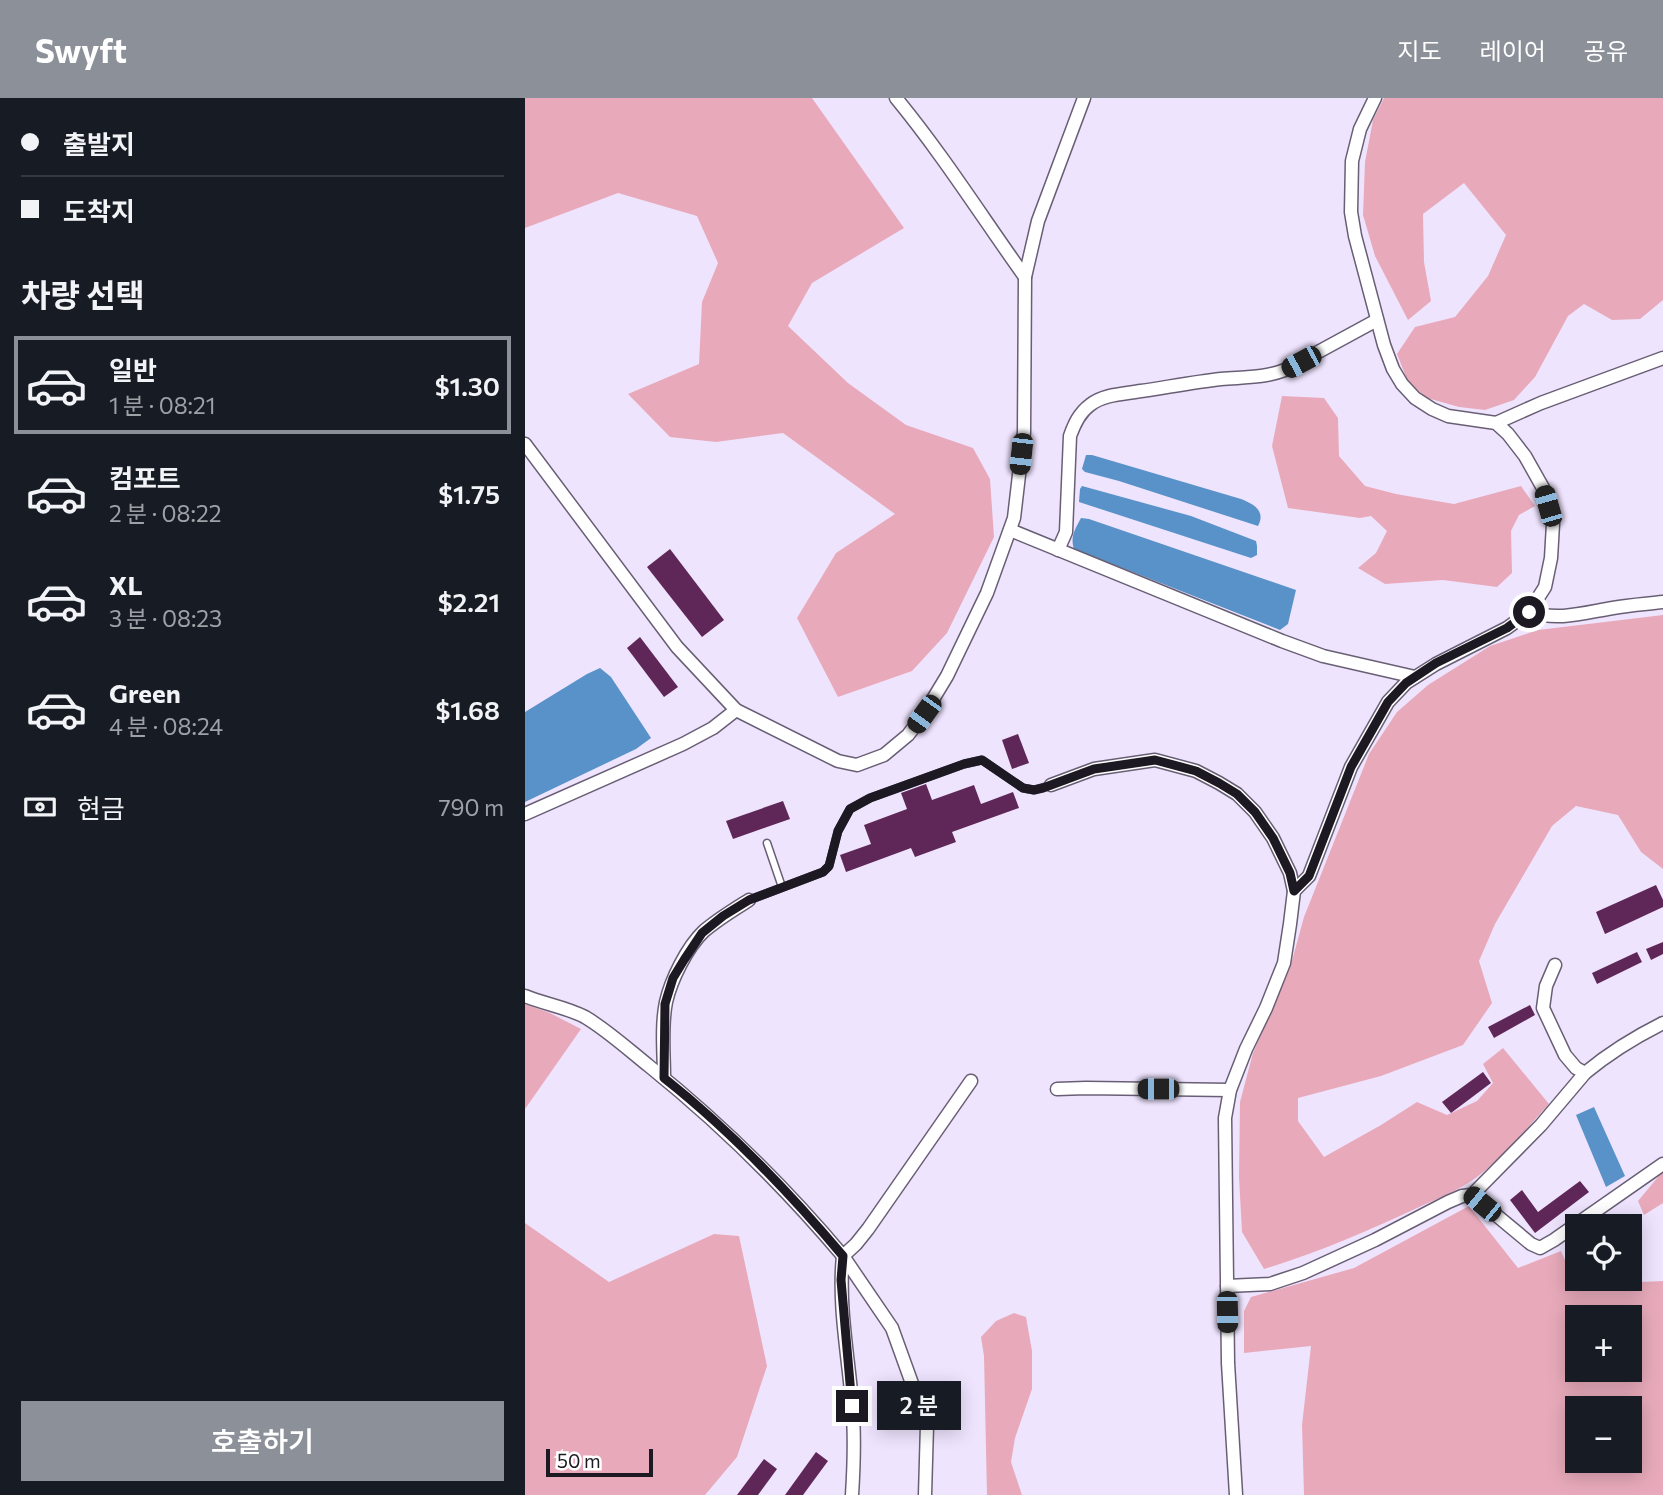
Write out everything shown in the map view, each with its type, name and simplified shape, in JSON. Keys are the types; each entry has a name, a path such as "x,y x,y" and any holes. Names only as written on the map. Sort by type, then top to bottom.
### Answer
{"street":[{"path":"897,98 950,167 1025,277"},
{"path":"525,444 677,648 736,710 838,761 857,765 884,755 908,735 947,676 987,593 1014,518 1024,432 1025,277 1038,221 1084,98"},
{"path":"1375,98 1360,129 1352,161 1351,212 1384,345 1393,369 1415,398 1448,416 1496,423 1541,403 1663,358"},
{"path":"1058,550 1066,532 1070,436 1075,423 1090,405 1118,395 1221,379 1271,376 1377,320"},
{"path":"1294,891 1309,876 1351,767 1388,702 1406,683 1436,663 1507,628 1529,612 1545,587 1551,558 1553,524 1543,488 1525,456 1496,423"},
{"path":"1010,530 1323,656 1415,677"},
{"path":"1529,612 1559,618 1663,602"},
{"path":"525,814 683,744 713,728 736,710"},
{"path":"1051,785 1094,769 1155,760 1196,771 1237,794 1255,812 1273,838 1290,873 1294,891 1283,963 1230,1090 1225,1118 1228,1363 1236,1495"},
{"path":"664,1078 665,1004 673,978 702,933 749,900"},
{"path":"1555,965 1546,986 1543,1008 1565,1055 1576,1068 1585,1073"},
{"path":"525,996 585,1017 681,1091 807,1213 843,1256 892,1328 927,1425 925,1495"},
{"path":"1227,1286 1271,1284 1303,1273 1448,1202 1472,1195 1541,1125 1585,1073 1605,1056 1663,1023"},
{"path":"852,1495 852,1406 841,1280 843,1256 868,1229 971,1081"},
{"path":"1057,1090 1230,1090"},
{"path":"1472,1195 1531,1244 1540,1248 1663,1164"}],"lane":[{"path":"749,900 823,872 829,866 838,831 850,809 870,798 982,760 1023,788 1034,790 1051,785"},
{"path":"767,843 782,887"}],"shaded area":[{"path":"525,98 812,98 904,228 812,283 788,326 848,383 906,425 973,448 990,479 994,537 947,633 912,671 838,697 797,618 836,553 895,514 783,433 716,442 670,437 628,394 699,364 702,302 718,263 697,216 618,193 525,228"},
{"path":"1384,98 1663,98 1663,300 1640,319 1612,320 1584,304 1568,316 1535,377 1514,400 1485,410 1459,407 1427,398 1408,382 1397,354 1415,327 1455,317 1488,276 1506,235 1464,183 1423,214 1424,262 1431,301 1408,320 1375,256 1363,215 1365,162 1373,120"},
{"path":"1282,396 1324,398 1338,418 1339,456 1365,486 1454,504 1521,486 1535,506 1519,515 1511,531 1512,573 1497,587 1443,580 1385,584 1358,568 1376,553 1387,531 1371,516 1360,518 1288,508 1272,446"},
{"path":"1663,615 1663,869 1641,852 1618,815 1576,806 1552,826 1495,924 1479,961 1492,1003 1463,1045 1381,1076 1298,1098 1298,1121 1324,1157 1417,1102 1447,1115 1477,1101 1493,1083 1483,1064 1503,1048 1549,1104 1496,1160 1462,1186 1341,1242 1264,1269 1242,1232 1239,1177 1240,1102 1253,1053 1290,968 1304,917 1369,754 1397,712 1428,685 1490,646 1538,630"},
{"path":"525,1004 581,1029 525,1109"},
{"path":"1663,1171 1663,1203 1644,1215 1638,1201"},
{"path":"1469,1206 1518,1268 1561,1251 1565,1260 1565,1291 1642,1291 1642,1282 1663,1281 1663,1495 1304,1495 1302,1425 1311,1346 1244,1353 1244,1311 1251,1297 1354,1268"},
{"path":"525,1223 609,1282 714,1234 739,1236 767,1366 737,1457 705,1495 525,1495"},
{"path":"1014,1313 1026,1317 1032,1351 1032,1389 1015,1438 1011,1462 1022,1495 987,1495 984,1356 981,1337 996,1321"}],"water":[{"path":"1086,455 1241,499 1260,512 1260,521 1258,526 1085,472 1082,469"},
{"path":"1082,486 1191,516 1256,541 1257,555 1251,558 1079,502"},
{"path":"1081,518 1296,590 1288,624 1280,630 1074,549 1073,537"},
{"path":"600,668 611,677 651,738 636,749 525,802 525,712"},
{"path":"1594,1107 1625,1176 1606,1187 1576,1115"}],"building":[{"path":"670,549 724,620 702,637 647,567"},
{"path":"640,637 678,687 664,697 627,648"},
{"path":"1018,734 1029,763 1012,769 1002,740"},
{"path":"926,784 932,800 974,785 981,804 1013,792 1019,808 952,832 956,842 915,857 911,848 846,872 840,855 871,844 864,825 907,809 901,793"},
{"path":"783,801 790,819 733,839 726,821"},
{"path":"1656,885 1663,900 1663,907 1605,934 1596,912"},
{"path":"1663,942 1663,954 1651,960 1646,949"},
{"path":"1637,952 1642,962 1597,984 1592,973"},
{"path":"1530,1005 1535,1015 1494,1038 1488,1027"},
{"path":"1483,1072 1491,1083 1451,1113 1442,1102"},
{"path":"1580,1181 1589,1192 1535,1233 1510,1200 1522,1190 1538,1212"},
{"path":"816,1452 828,1461 803,1495 785,1495"},
{"path":"764,1459 777,1469 758,1495 737,1495"}],"route":[{"path":"852,1406 841,1280 843,1256 807,1213 751,1156 664,1078 665,1004 673,978 702,933 749,900 823,872 829,866 838,831 850,809 870,798 982,760 1023,788 1034,790 1094,769 1155,760 1196,771 1237,794 1255,812 1273,838 1290,873 1294,891 1309,876 1351,767 1388,702 1406,683 1436,663 1507,628 1529,612"}]}
